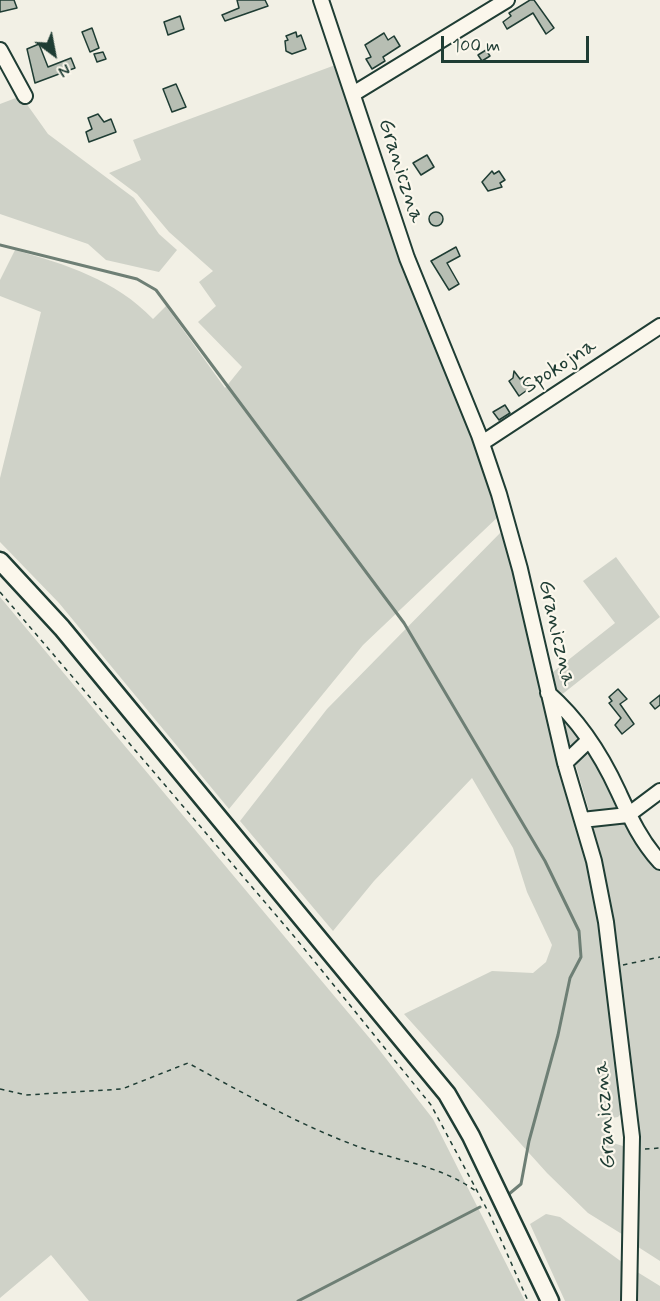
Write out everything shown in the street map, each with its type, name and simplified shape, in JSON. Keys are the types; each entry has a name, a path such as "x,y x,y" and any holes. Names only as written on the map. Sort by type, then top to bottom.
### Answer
{"main road":[{"path":"0,561 25,587 447,1094 471,1136 550,1301"}],"street":[{"name":"Graniczna","path":"321,0 407,258 482,443 520,569 565,763 594,861 612,967 632,1150 629,1301"},
{"path":"353,94 507,0"},
{"path":"0,50 25,96"},
{"name":"Spokojna","path":"482,443 660,326"},
{"path":"548,693 572,716 589,740 610,774 644,844 660,862"},
{"path":"565,763 589,740"},
{"path":"582,820 628,815 660,791"}],"path":[{"path":"0,592 227,856 414,1082 439,1118 478,1192 528,1301"},
{"path":"612,967 660,957"},
{"path":"0,1089 26,1095 122,1089 188,1063 269,1108 362,1148 422,1164 459,1178 478,1192"},
{"path":"632,1150 660,1148"}],"shaded area":[{"path":"338,64 478,442 501,514 363,645 229,809 59,603 0,542 0,478 41,312 0,296 0,280 15,250 89,275 123,294 153,319 166,306 225,388 242,367 198,322 216,306 199,282 213,271 169,232 137,194 109,173 141,160 133,140"},
{"path":"21,96 48,134 134,198 159,234 177,250 159,272 106,260 88,244 0,214 0,104"},
{"path":"504,529 596,890 624,1110 618,1117 606,1119 605,1133 610,1142 623,1146 624,1150 629,1200 625,1236 588,1213 547,1173 404,1014 492,971 533,973 546,962 552,945 527,892 513,848 472,778 374,881 333,931 240,821 327,709"},
{"path":"616,557 660,617 560,696 548,676 615,623 583,581"},
{"path":"0,597 377,1047 433,1119 525,1301 89,1301 51,1255 0,1298"},
{"path":"560,706 583,739 566,759"},
{"path":"588,744 622,812 590,814 574,759"},
{"path":"624,818 660,867 660,1261 635,1245 631,1100 588,825"},
{"path":"546,1214 560,1217 626,1265 624,1301 565,1301 530,1224"},
{"path":"634,1270 660,1286 660,1301 633,1301"}],"building":[{"path":"0,0 14,0 17,8 0,12"},
{"path":"237,0 265,0 268,6 225,21 222,15 239,8"},
{"path":"530,0 534,0 554,28 546,34 533,13 507,29 503,22 511,16 509,13"},
{"path":"180,16 184,29 168,35 164,22"},
{"path":"92,28 99,48 90,52 82,32"},
{"path":"296,32 297,37 301,35 306,49 292,54 286,51 285,41 288,40 286,36"},
{"path":"384,33 388,40 394,36 400,46 383,57 385,61 372,69 366,59 371,57 365,45"},
{"path":"39,44 48,67 71,58 75,68 35,83 27,49"},
{"path":"486,50 490,56 482,61 478,55"},
{"path":"103,52 106,59 97,62 94,54"},
{"path":"176,84 186,107 172,112 163,89"},
{"path":"98,114 104,122 111,119 116,132 89,142 86,132 92,129 88,118"},
{"path":"427,155 434,167 421,175 413,163"},
{"path":"492,171 494,174 499,171 505,180 500,183 502,187 488,191 482,182"},
{"path":"433,212 439,212 443,219 439,226 433,226 429,222 429,216"},
{"path":"456,247 460,256 447,263 459,284 449,290 431,261"},
{"path":"514,371 520,379 523,377 530,388 519,396 509,381 513,378"},
{"path":"505,405 510,413 499,420 493,412"},
{"path":"618,689 627,699 620,704 634,724 622,734 615,725 621,718 609,703 612,701 609,697"},
{"path":"660,695 660,705 655,709 650,703"}],"waterway":[{"path":"0,245 137,279 156,290 404,623 545,861 579,931 581,957 570,978 558,1035 529,1141 521,1184 509,1194"},
{"path":"298,1301 480,1207"}]}
